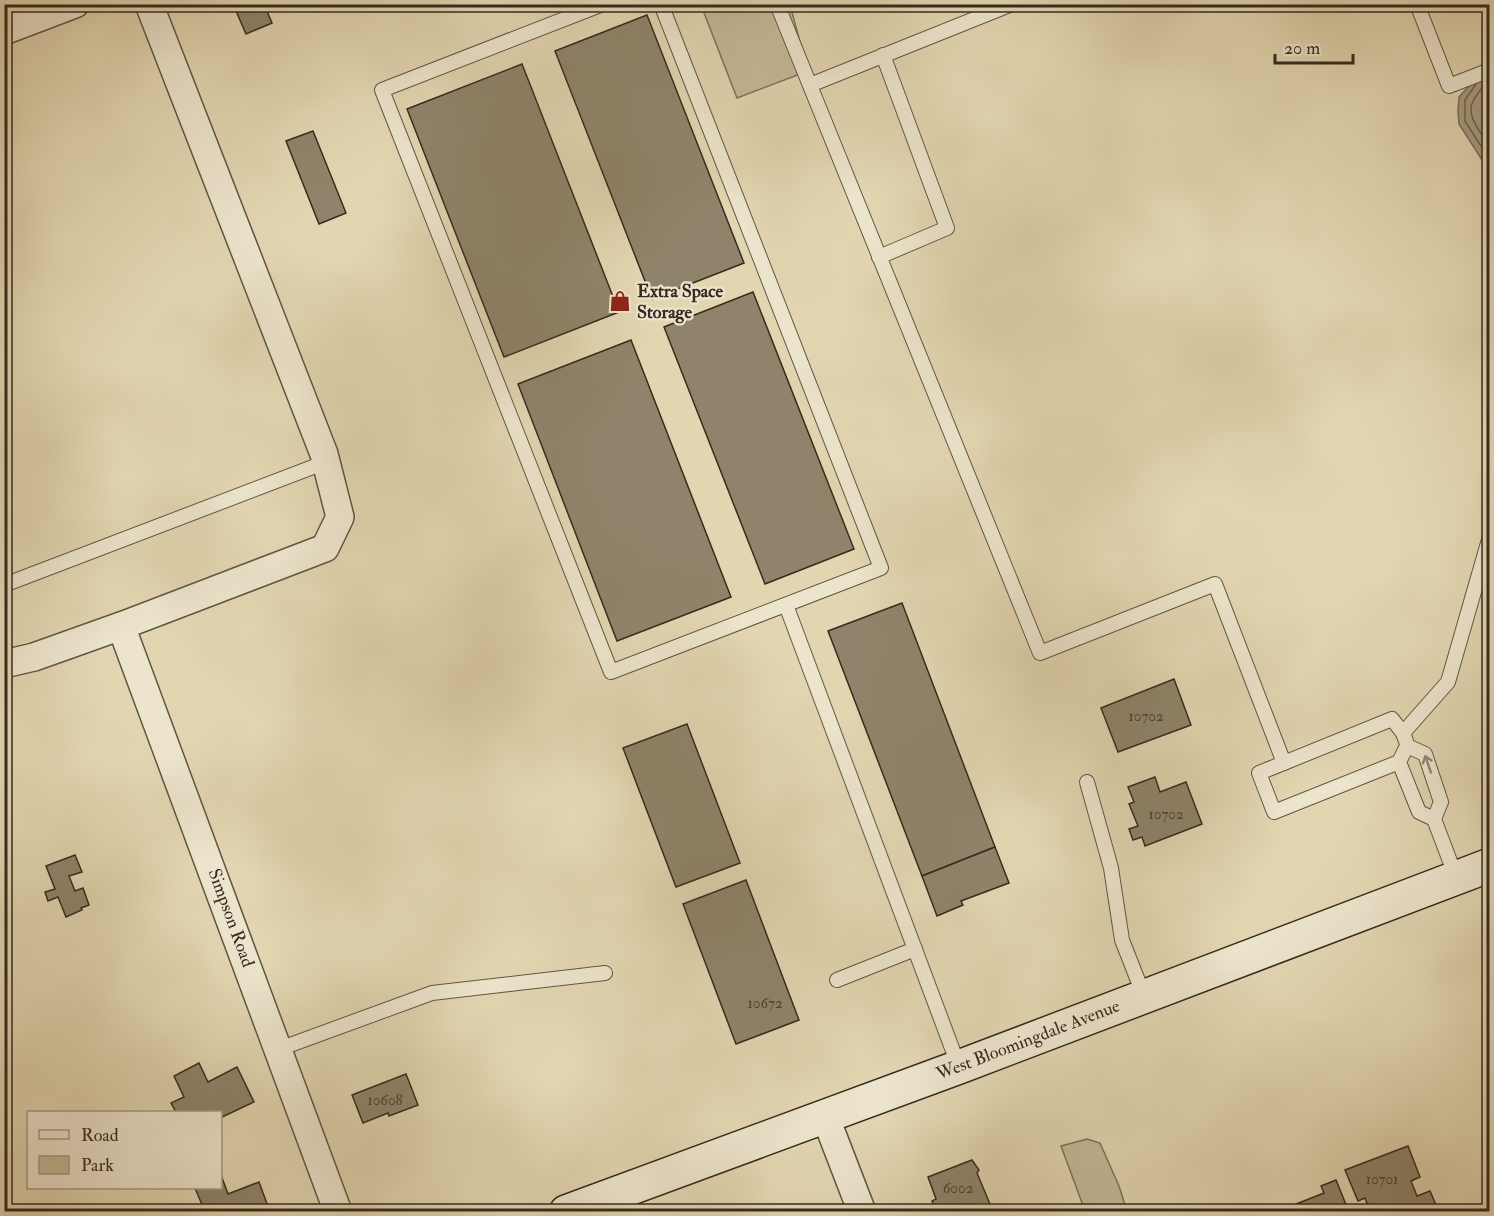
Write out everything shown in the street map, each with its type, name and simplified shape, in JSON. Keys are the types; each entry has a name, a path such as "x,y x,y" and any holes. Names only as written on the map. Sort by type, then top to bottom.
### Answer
{"main road":[{"name":"West Bloomingdale Avenue","path":"566,1212 959,1067 1490,865"}],"street":[{"path":"4,31 75,4"},
{"path":"4,664 34,657 122,626 326,548 340,517 326,462 149,4"},
{"name":"Simpson Road","path":"122,626 338,1212"},
{"path":"825,1116 862,1212"}],"lane":[{"path":"603,4 382,90 611,672 881,568 661,4"},
{"path":"777,4 1040,653 1215,584 1284,763"},
{"path":"810,85 1012,4"},
{"path":"1417,4 1449,86 1490,70"},
{"path":"879,256 947,228 883,55"},
{"path":"4,585 326,462"},
{"path":"1434,819 1419,812 1399,762 1405,739 1448,682 1490,536"},
{"path":"786,604 959,1067"},
{"path":"1399,762 1274,812 1259,773 1392,719 1405,739 1425,754 1441,802 1434,819 1456,878"},
{"path":"1087,782 1111,868 1122,940 1144,996"},
{"path":"837,980 915,949"},
{"path":"279,1049 432,993 605,973"}],"green space":[{"path":"701,5 790,5 808,71 737,98"},
{"path":"1087,1139 1100,1143 1127,1211 1085,1211 1061,1146"}],"water":[{"path":"1489,31 1489,171 1459,124 1458,112 1459,97 1488,56 1484,35"}],"building":[{"path":"233,4 264,4 272,23 246,34"},
{"path":"647,15 744,263 652,299 555,51"},
{"path":"522,64 619,312 504,357 407,109"},
{"path":"313,131 346,213 319,224 286,141"},
{"path":"753,292 854,549 765,584 664,327"},
{"path":"631,340 731,597 617,641 518,384"},
{"path":"902,603 995,847 922,876 828,631"},
{"path":"1174,679 1191,725 1118,752 1101,708"},
{"path":"687,724 740,863 676,887 623,748"},
{"path":"1155,777 1160,792 1186,782 1202,824 1145,846 1142,837 1133,840 1129,829 1138,826 1129,804 1134,802 1128,787"},
{"path":"995,847 1009,883 961,901 963,905 937,916 922,876"},
{"path":"75,855 82,872 69,876 75,891 83,888 89,905 66,917 58,897 48,901 45,892 55,889 46,866"},
{"path":"746,880 799,1020 736,1044 683,904"},
{"path":"199,1063 208,1082 237,1067 254,1102 222,1117 222,1111 175,1111 171,1103 184,1097 174,1076"},
{"path":"406,1074 418,1105 363,1123 352,1095"},
{"path":"1408,1146 1420,1177 1411,1181 1417,1196 1430,1191 1439,1212 1370,1212 1365,1198 1358,1201 1345,1170"},
{"path":"972,1160 979,1170 977,1173 990,1204 971,1212 936,1212 932,1201 936,1199 928,1177"},
{"path":"222,1178 228,1194 259,1182 270,1212 192,1212 203,1207 195,1189 222,1189"},
{"path":"1336,1180 1349,1212 1276,1212 1324,1193 1321,1186"}],"place":[{"name":"Extra Space Storage","path":"620,301"}]}
